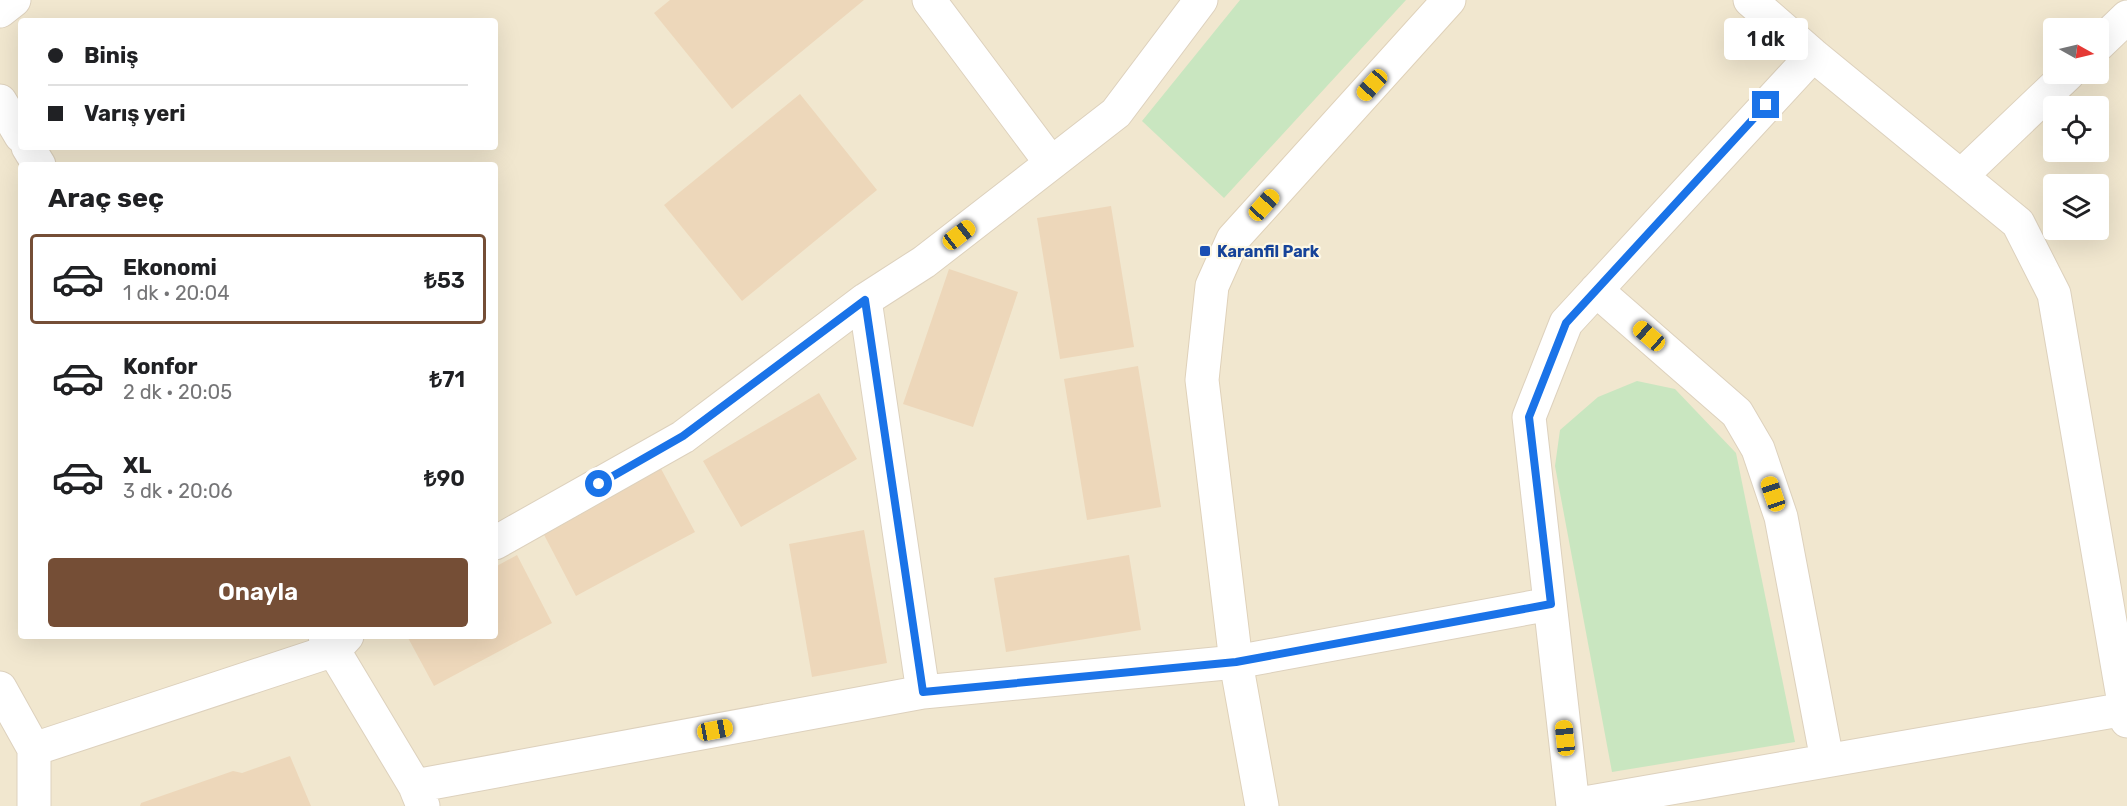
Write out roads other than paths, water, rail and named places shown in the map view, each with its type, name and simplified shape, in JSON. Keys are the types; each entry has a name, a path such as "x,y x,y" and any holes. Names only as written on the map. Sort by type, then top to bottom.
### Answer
{"street":[{"path":"0,11 14,0"},
{"path":"929,0 1051,163"},
{"path":"498,541 683,436 865,300 924,262 1116,113 1201,0"},
{"path":"1262,806 1236,662 1202,380 1212,286 1233,239 1449,0"},
{"path":"1750,0 1813,55 2018,223 2054,294 2126,715 1827,760 1573,805 1529,417 1566,323 1813,55"},
{"path":"2109,34 2127,17"},
{"path":"1961,176 2058,84"},
{"path":"0,101 18,131"},
{"path":"1596,290 1737,412 1758,449 1781,517 1827,760"},
{"path":"865,300 923,692"},
{"path":"34,749 336,641 419,796 923,692 1236,662 1551,604"},
{"path":"0,688 34,749 34,806"}],"place":[{"name":"Karanfil Park","path":"1205,251"}]}
